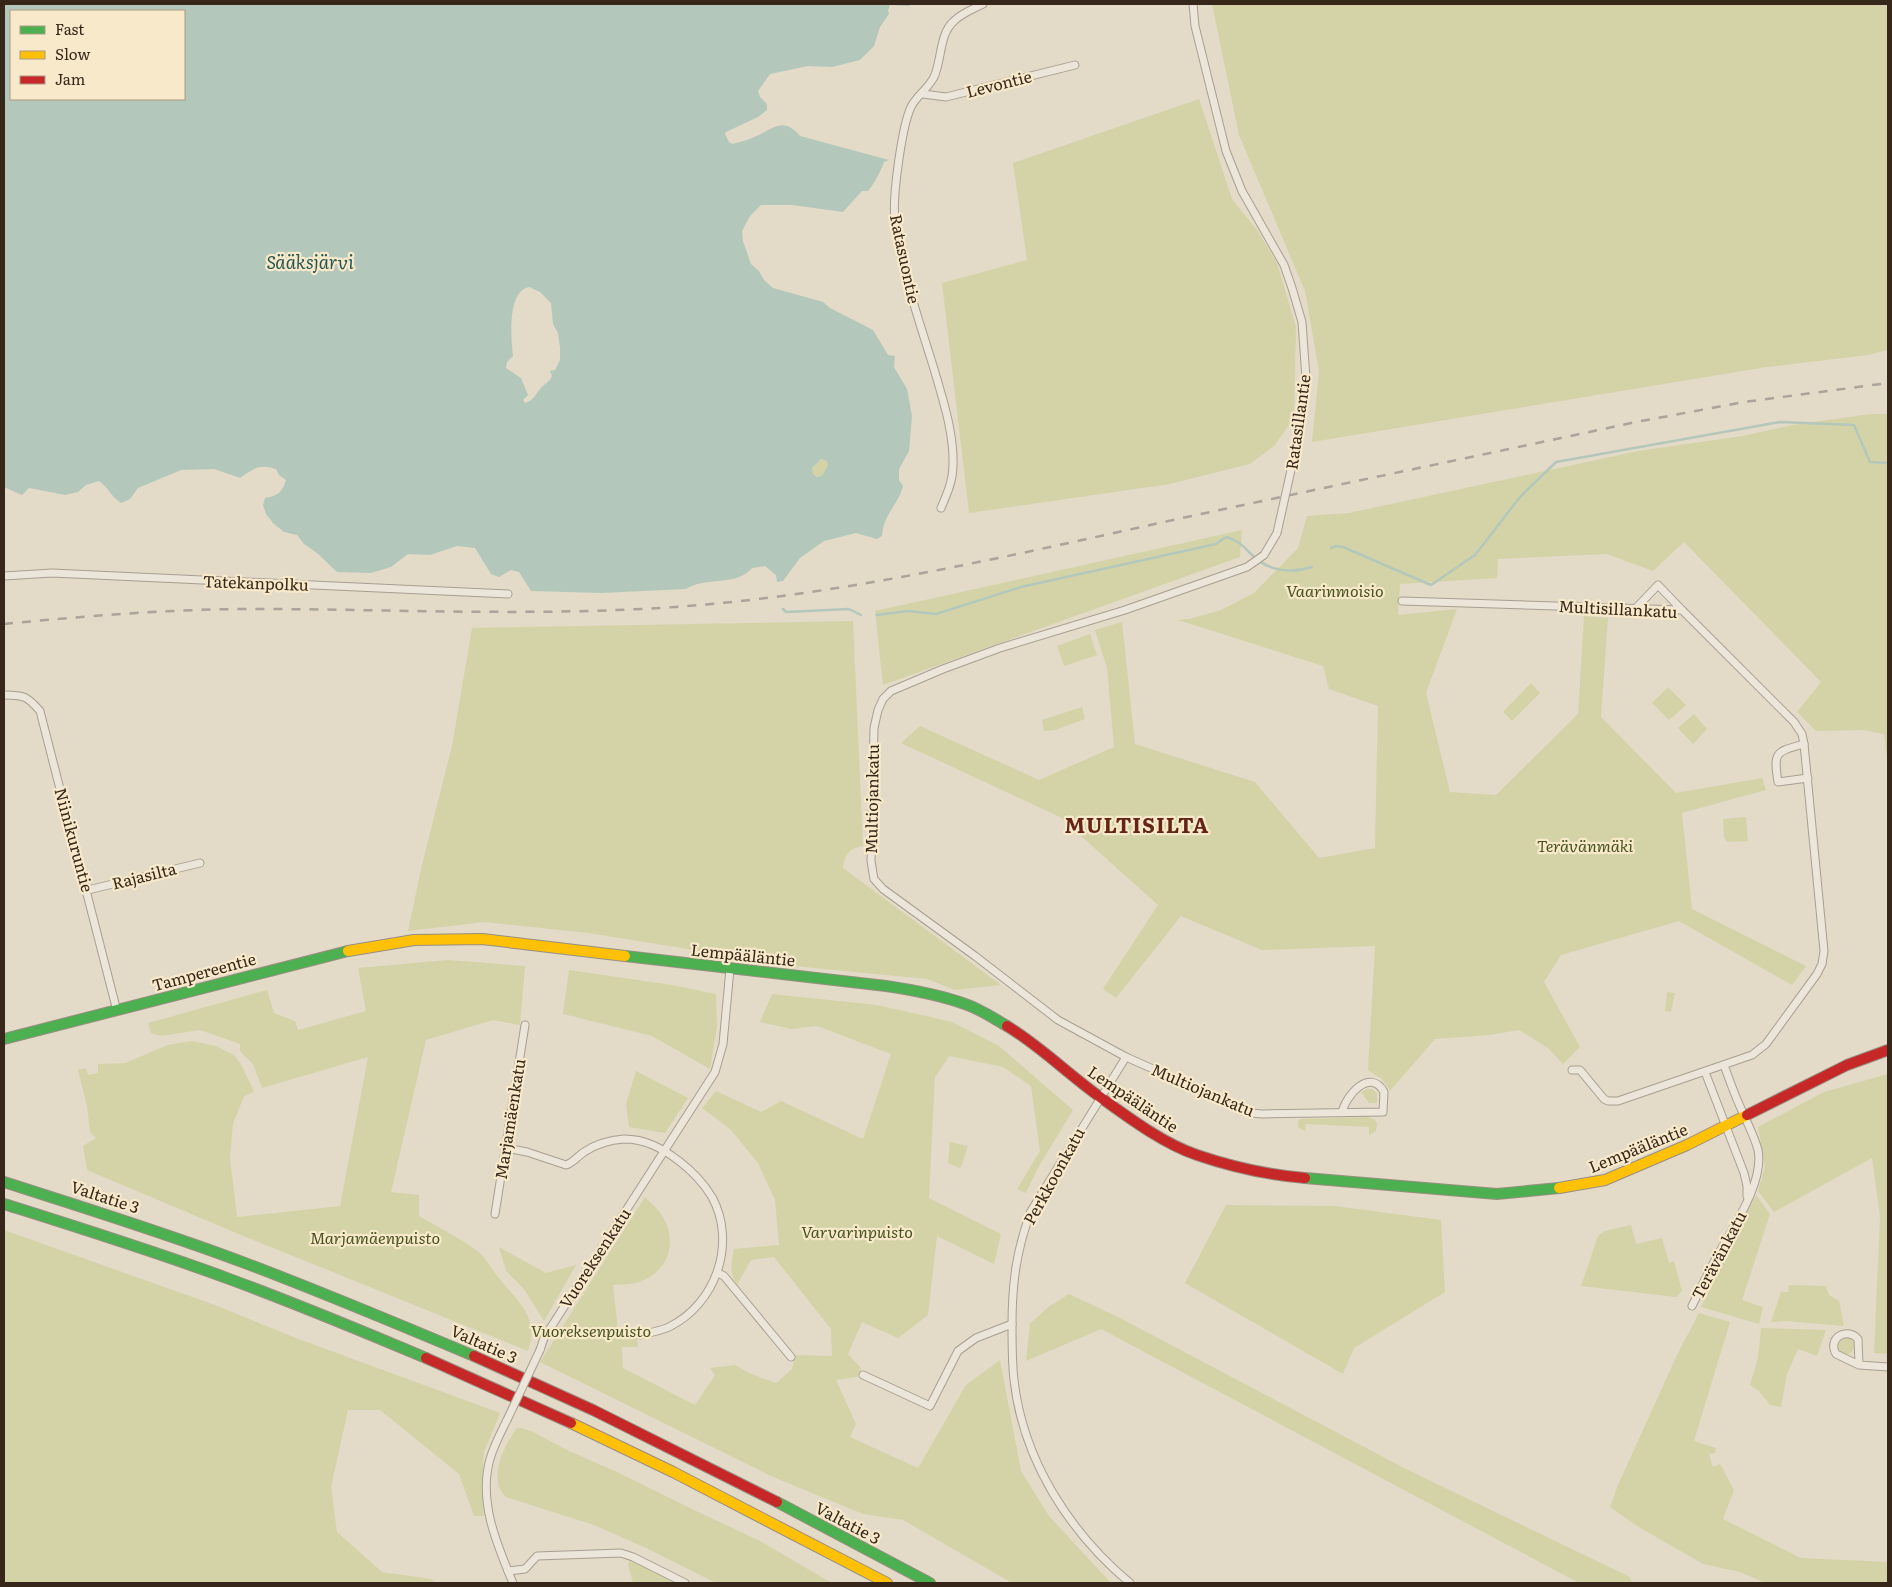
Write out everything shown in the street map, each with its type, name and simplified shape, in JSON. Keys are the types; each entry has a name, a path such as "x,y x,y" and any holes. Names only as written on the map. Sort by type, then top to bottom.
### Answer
{"main road":[{"name":"Tampereentie","path":"4,1039 333,954 414,940"},
{"name":"Lempääläntie","path":"414,940 490,940 886,986 922,992 966,1004 984,1012 1022,1035 1100,1097 1154,1134 1180,1148 1220,1163 1296,1177 1497,1194 1536,1192 1605,1180 1687,1145 1847,1065 1888,1050"},
{"name":"Valtatie 3","path":"4,1182 161,1232 258,1267 390,1319 618,1422 837,1533 930,1583"},
{"path":"4,1204 137,1246 251,1286 364,1331 498,1389 609,1441 887,1583"}],"street":[{"name":"Ratasuontie","path":"940,508 950,489 953,467 952,446 942,396 905,268 894,218 894,203 902,138 912,105 923,94 935,75 944,41 953,22 983,4"},
{"name":"Ratasillantie","path":"1154,600 1247,567 1264,555 1277,533 1298,434 1306,378 1302,322 1284,265 1242,191 1226,151 1195,26 1193,4"},
{"name":"Levontie","path":"923,94 946,97 1074,65"},
{"name":"Tatekanpolku","path":"4,576 52,573 508,594"},
{"path":"1636,608 1658,585 1682,610"},
{"name":"Multiojankatu","path":"1154,600 1000,648 891,691 878,710 874,728 871,800 871,861 874,879 893,897 975,956 1058,1020 1126,1057 1252,1113 1342,1113 1383,1112 1384,1092 1378,1085 1372,1082 1362,1084 1347,1098 1342,1113"},
{"name":"Multisillankatu","path":"1402,601 1682,610 1794,722 1802,734 1808,778 1824,951 1822,964 1817,974 1766,1044 1752,1055 1618,1101 1604,1099 1580,1070 1572,1070"},
{"name":"Niinikuruntie","path":"4,696 17,695 29,699 40,711 88,890 117,1010"},
{"path":"1804,744 1782,751 1776,756 1775,764 1778,782 1808,778"},
{"name":"Rajasilta","path":"88,890 200,863"},
{"name":"Vuoreksenkatu","path":"513,1583 496,1542 490,1518 487,1492 490,1459 544,1338 708,1084 718,1064 725,1029 730,969"},
{"name":"Marjamäenkatu","path":"495,1214 525,1025"},
{"path":"1100,1097 1126,1057"},
{"path":"1724,1065 1744,1116"},
{"path":"1705,1072 1725,1126"},
{"name":"Perkkoonkatu","path":"1100,1097 1031,1211 1017,1253 1012,1284 1014,1380 1028,1436 1048,1485 1071,1522 1101,1558 1130,1583"},
{"name":"Terävänkatu","path":"1692,1306 1746,1203 1755,1179 1758,1151 1752,1130 1744,1116"},
{"name":"Terävänkatu","path":"1725,1126 1744,1173 1747,1186 1746,1203"},
{"path":"506,1148 527,1152 566,1165 594,1147 613,1140 636,1140 653,1144 665,1150 689,1169 712,1198 720,1219 722,1255 718,1272 707,1293 693,1310 669,1327 640,1335"},
{"path":"718,1272 724,1276 791,1357"},
{"path":"863,1375 930,1406 958,1351 976,1338 1012,1324"},
{"path":"1859,1365 1858,1339 1848,1333 1841,1335 1836,1339 1834,1350 1836,1354 1859,1365 1888,1368"},
{"path":"508,1571 525,1568 537,1556 614,1552 633,1557 686,1583"}],"green space":[{"path":"1212,4 1888,4 1888,350 1868,355 1767,367 1312,442 1319,371 1305,291 1239,135"},
{"path":"1199,99 1232,199 1257,230 1277,263 1296,327 1294,418 1274,446 1250,464 1170,484 969,513 942,283 1027,260 1013,163"},
{"path":"1871,414 1888,414 1888,765 1884,734 1863,730 1816,731 1797,712 1821,682 1684,542 1653,571 1607,554 1498,559 1497,578 1400,584 1398,615 1457,609 1426,693 1450,792 1496,795 1578,714 1584,616 1608,618 1601,717 1676,793 1762,778 1766,790 1682,813 1692,909 1806,966 1792,985 1679,921 1561,955 1544,982 1580,1047 1563,1064 1548,1048 1519,1030 1490,1035 1435,1039 1390,1091 1382,1079 1368,1070 1375,946 1262,950 1181,916 1116,998 1103,989 1158,905 1060,817 901,743 920,726 1039,780 1114,747 1107,668 1095,630 1122,622 1135,744 1255,782 1319,858 1375,848 1378,706 1329,689 1323,666 1178,620 1189,619 1221,610 1254,593 1298,548 1307,516 1349,513 1638,451 1742,436 1798,424"},
{"path":"821,459 827,461 828,465 822,476 818,477 813,474 812,468"},
{"path":"1242,530 1240,557 883,685 875,611"},
{"path":"853,621 863,846 848,852 843,868 1001,985 955,990 927,979 794,966 588,933 484,922 408,931 422,865 452,746 472,628"},
{"path":"1090,634 1097,655 1064,666 1057,646"},
{"path":"1531,683 1540,693 1512,721 1503,712"},
{"path":"1668,687 1686,705 1669,720 1652,703"},
{"path":"1082,707 1085,719 1055,730 1044,731 1042,720"},
{"path":"1694,714 1707,729 1693,744 1678,728"},
{"path":"1746,817 1748,841 1727,842 1724,837 1723,819"},
{"name":"Marjamäenpuisto","path":"448,960 525,966 520,1025 493,1020 426,1040 391,1192 419,1195 419,1216 462,1241 483,1256 495,1274 525,1310 531,1328 528,1351 241,1235 87,1170 83,1146 96,1138 90,1132 87,1106 78,1070 86,1068 88,1075 98,1073 98,1064 125,1063 168,1045 192,1041 216,1046 234,1055 242,1066 254,1092 244,1096 233,1124 230,1158 237,1217 340,1206 368,1057 262,1088 253,1064 240,1051 240,1044 200,1030 161,1036 151,1033 148,1023 267,990 274,1013 295,1021 298,1030 366,1011 358,968"},
{"path":"569,970 672,985 716,994 717,1027 710,1069 652,1036 563,1014"},
{"path":"1667,992 1675,993 1671,1012 1665,1011"},
{"path":"772,994 877,1005 952,1022 999,1046 1073,1110 1038,1168 1026,1193 1017,1189 1040,1151 1031,1086 1003,1067 949,1056 935,1077 929,1198 1001,1234 994,1264 937,1236 928,1315 898,1338 862,1322 848,1354 861,1368 857,1377 836,1380 856,1424 850,1437 918,1468 966,1385 1000,1360 1021,1471 1049,1516 1111,1583 1012,1583 903,1520 863,1514 773,1477 540,1362 645,1197 663,1217 670,1237 670,1246 668,1256 663,1264 649,1277 636,1283 613,1285 618,1330 636,1329 638,1347 622,1347 623,1368 695,1405 715,1375 710,1368 735,1365 751,1374 776,1383 792,1369 795,1355 832,1356 831,1329 774,1257 751,1260 737,1285 734,1280 731,1268 734,1249 779,1245 775,1200 758,1163 730,1129 702,1108 716,1091 761,1112 781,1101 863,1139 891,1054 817,1026 792,1029 760,1022"},
{"path":"636,1071 688,1098 665,1133 629,1127 626,1104"},
{"path":"1888,1074 1888,1354 1874,1353 1880,1217 1872,1158 1774,1212 1758,1191 1765,1167 1758,1127 1824,1092"},
{"path":"1372,1089 1377,1093 1377,1103 1369,1103 1361,1092"},
{"path":"1369,1117 1375,1120 1377,1124 1376,1131 1369,1135 1369,1127 1306,1124 1305,1131 1298,1127 1298,1121 1301,1119"},
{"path":"950,1142 968,1146 959,1168 948,1163"},
{"path":"1756,1195 1770,1214 1742,1300 1763,1307 1759,1324 1701,1307"},
{"path":"1226,1205 1335,1206 1441,1220 1445,1292 1354,1348 1343,1374 1185,1283"},
{"path":"1631,1225 1636,1244 1662,1238 1669,1263 1674,1261 1682,1291 1676,1297 1581,1286 1598,1236 1605,1231"},
{"path":"4,1230 215,1305 296,1338 500,1413 484,1452 482,1486 484,1516 474,1516 459,1474 380,1410 348,1410 331,1487 337,1532 382,1572 431,1579 436,1583 4,1583"},
{"path":"499,1247 546,1273 576,1265 544,1321 524,1289 506,1271"},
{"path":"1789,1285 1826,1286 1829,1295 1839,1301 1844,1326 1786,1321 1771,1322 1781,1292 1788,1292"},
{"path":"1069,1294 1120,1318 1406,1469 1630,1577 1632,1583 1579,1583 1101,1329 1026,1361 1030,1324 1047,1308"},
{"path":"1699,1313 1730,1322 1694,1441 1716,1448 1715,1453 1709,1454 1713,1467 1720,1464 1734,1490 1723,1519 1801,1558 1888,1562 1888,1583 1765,1583 1740,1572 1703,1564 1637,1526 1610,1507 1618,1485 1677,1355"},
{"path":"1761,1328 1826,1330 1817,1356 1798,1349 1787,1374 1781,1407 1770,1405 1759,1391 1750,1385 1758,1358"},
{"path":"1845,1337 1851,1340 1854,1346 1851,1352 1845,1355 1839,1352 1836,1346 1839,1340"},
{"path":"517,1428 533,1432 569,1451 760,1541 832,1583 716,1583 646,1548 594,1525 506,1497 500,1490 498,1481 499,1462"},
{"path":"630,1560 679,1583 633,1583 628,1564"}],"water":[{"name":"Sääksjärvi","path":"4,4 911,4 909,6 890,5 889,14 880,27 874,46 860,60 832,67 808,66 770,74 758,91 760,97 767,104 767,110 758,117 725,134 732,144 753,138 780,125 785,125 795,130 800,136 889,160 884,162 868,191 862,191 843,212 792,205 761,205 750,216 742,231 743,241 751,264 773,288 823,302 830,308 873,330 888,355 895,356 894,367 907,389 912,416 909,451 899,469 899,480 903,486 901,493 885,522 882,536 877,539 856,533 824,541 800,558 783,581 777,582 776,575 765,566 752,568 745,574 729,580 702,583 686,589 601,593 531,591 519,572 511,570 499,577 491,574 475,548 457,546 430,555 408,554 391,567 371,573 337,572 317,553 304,544 297,535 284,532 266,514 263,505 265,498 278,493 283,488 286,480 279,475 276,469 257,468 240,478 214,469 181,470 138,488 130,499 121,503 99,481 86,485 78,492 65,495 29,488 22,495 4,487","holes":["529,287 540,292 551,303 553,324 558,333 560,360 555,370 550,371 552,376 548,382 532,399 525,403 523,400 528,395 521,378 506,368 507,362 513,356 511,327 514,306 522,290","821,459 827,461 828,465 822,476 817,477 813,474 812,468"]}],"waterway":[{"path":"1331,548 1336,546 1343,547 1431,585 1475,555 1520,497 1556,462 1780,422 1854,425 1870,462 1888,463"},
{"path":"877,615 908,611 936,614 1021,587 1216,544 1226,537 1237,542 1258,560 1272,568 1296,570 1312,567"},
{"path":"783,609 786,612 849,609 861,615"}],"railway":[{"path":"4,624 106,615 208,610 277,609 476,612 625,610 738,601 801,593 863,584 988,560 1636,422 1744,402 1888,383"}],"traffic: fast":[{"path":"4,1039 348,951"},
{"path":"625,956 906,989 936,995 965,1004 1007,1026"},
{"path":"1305,1178 1497,1194 1559,1188"},
{"path":"4,1182 215,1252 274,1274 474,1356"},
{"path":"4,1204 118,1240 204,1270 305,1308 426,1358"},
{"path":"777,1502 930,1583"}],"traffic: slow":[{"path":"348,951 414,940 482,939 625,956"},
{"path":"1559,1188 1605,1180 1687,1145 1747,1115"},
{"path":"571,1423 673,1472 887,1583"}],"traffic: jam":[{"path":"1007,1026 1031,1042 1111,1105 1147,1130 1172,1144 1197,1155 1237,1167 1264,1173 1305,1178"},
{"path":"1747,1115 1847,1065 1888,1050"},
{"path":"474,1356 593,1410 777,1502"},
{"path":"426,1358 571,1423"}],"district":[{"name":"MULTISILTA","path":"1137,826"}],"park label":[{"name":"Vaarinmoisio","path":"1335,591"},
{"name":"Terävänmäki","path":"1585,846"},
{"name":"Varvarinpuisto","path":"857,1232"},
{"name":"Vuoreksenpuisto","path":"591,1331"}]}
